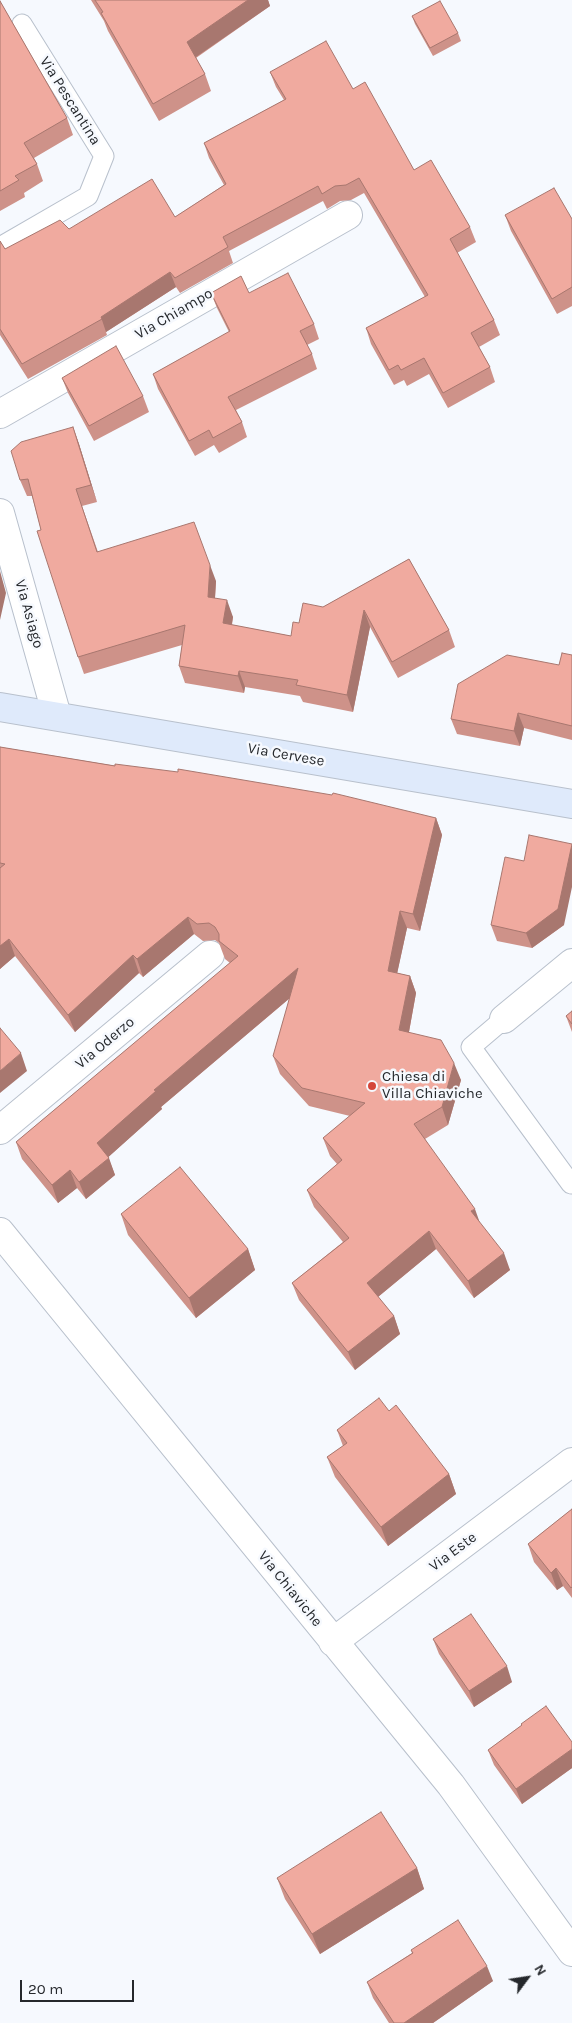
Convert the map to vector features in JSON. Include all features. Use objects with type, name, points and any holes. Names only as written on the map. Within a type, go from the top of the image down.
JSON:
[{"type":"main road","name":"Via Cervese","points":[[0,707],[572,804]]},
{"type":"street","name":"Via Chiampo","points":[[0,414],[348,215]]},
{"type":"street","name":"Via Asiago","points":[[0,513],[57,716]]},
{"type":"street","name":"Via Oderzo","points":[[0,1130],[210,956]]},
{"type":"street","points":[[504,1019],[572,964]]},
{"type":"street","name":"Via Chiaviche","points":[[0,1232],[451,1785],[572,1952]]},
{"type":"street","name":"Via Este","points":[[333,1642],[572,1462]]},
{"type":"lane","name":"Via Pescantina","points":[[0,247],[88,196],[104,156],[22,24]]},
{"type":"lane","points":[[504,1019],[471,1047],[571,1184]]},
{"type":"building","points":[[95,0],[248,0],[187,42],[205,74],[153,104]]},
{"type":"building","points":[[0,1],[67,118],[24,143],[37,164],[15,176],[19,180],[0,191]]},
{"type":"building","points":[[440,1],[458,33],[430,48],[412,16]]},
{"type":"building","points":[[326,41],[353,89],[365,82],[414,170],[431,160],[470,227],[450,239],[494,320],[471,333],[490,367],[443,393],[424,358],[401,370],[398,365],[389,370],[366,328],[428,295],[359,178],[346,185],[335,186],[322,194],[318,186],[223,237],[228,247],[175,278],[170,272],[101,317],[102,319],[22,364],[0,329],[0,241],[5,249],[60,220],[69,229],[152,179],[175,217],[226,184],[204,143],[286,99],[270,72]]},
{"type":"building","points":[[554,188],[572,219],[572,287],[552,299],[505,215]]},
{"type":"building","points":[[288,273],[314,324],[300,331],[312,354],[228,397],[242,422],[213,438],[209,430],[189,441],[153,374],[230,331],[211,293],[241,276],[249,293]]},
{"type":"building","points":[[116,346],[143,396],[89,426],[62,378]]},
{"type":"building","points":[[73,427],[91,485],[76,489],[97,552],[194,522],[210,565],[208,597],[227,600],[223,623],[291,636],[293,622],[299,623],[303,603],[323,607],[409,559],[449,630],[392,662],[364,610],[347,695],[296,685],[298,680],[239,671],[238,676],[179,666],[185,625],[78,657],[37,531],[41,530],[28,479],[20,480],[11,451],[21,442]]},
{"type":"building","points":[[562,653],[572,655],[572,726],[518,713],[514,731],[451,719],[458,684],[507,655],[559,665]]},
{"type":"building","points":[[0,747],[115,766],[115,764],[178,772],[178,769],[332,795],[333,793],[436,818],[413,914],[400,911],[388,971],[410,976],[399,1030],[441,1040],[454,1063],[442,1107],[414,1124],[475,1209],[471,1211],[504,1253],[468,1281],[429,1231],[367,1283],[394,1316],[348,1352],[292,1283],[349,1238],[307,1190],[342,1160],[323,1138],[365,1103],[302,1088],[273,1056],[298,968],[154,1090],[156,1091],[97,1143],[109,1158],[79,1182],[70,1170],[52,1185],[16,1142],[238,956],[219,941],[219,934],[215,927],[209,923],[197,924],[188,917],[137,959],[133,955],[68,1015],[9,939],[0,946],[0,868],[5,864],[0,863]]},
{"type":"building","points":[[529,835],[572,844],[558,909],[526,933],[491,925],[505,857],[524,861]]},
{"type":"building","points":[[572,1011],[572,1024],[566,1016]]},
{"type":"building","points":[[0,1028],[21,1053],[0,1071]]},
{"type":"building","points":[[180,1167],[248,1249],[189,1298],[121,1214]]},
{"type":"building","points":[[379,1398],[389,1411],[396,1405],[449,1474],[381,1527],[327,1457],[347,1443],[337,1430]]},
{"type":"building","points":[[572,1509],[571,1588],[556,1568],[551,1573],[528,1544]]},
{"type":"building","points":[[471,1614],[507,1666],[469,1691],[433,1639]]},
{"type":"building","points":[[546,1706],[572,1742],[572,1749],[516,1789],[488,1750]]},
{"type":"building","points":[[381,1812],[417,1868],[312,1934],[277,1878]]},
{"type":"building","points":[[458,1920],[487,1966],[404,2023],[394,2023],[367,1982],[413,1953],[411,1950]]},
{"type":"place","name":"Chiesa di Villa Chiaviche","points":[[372,1086]]}]
